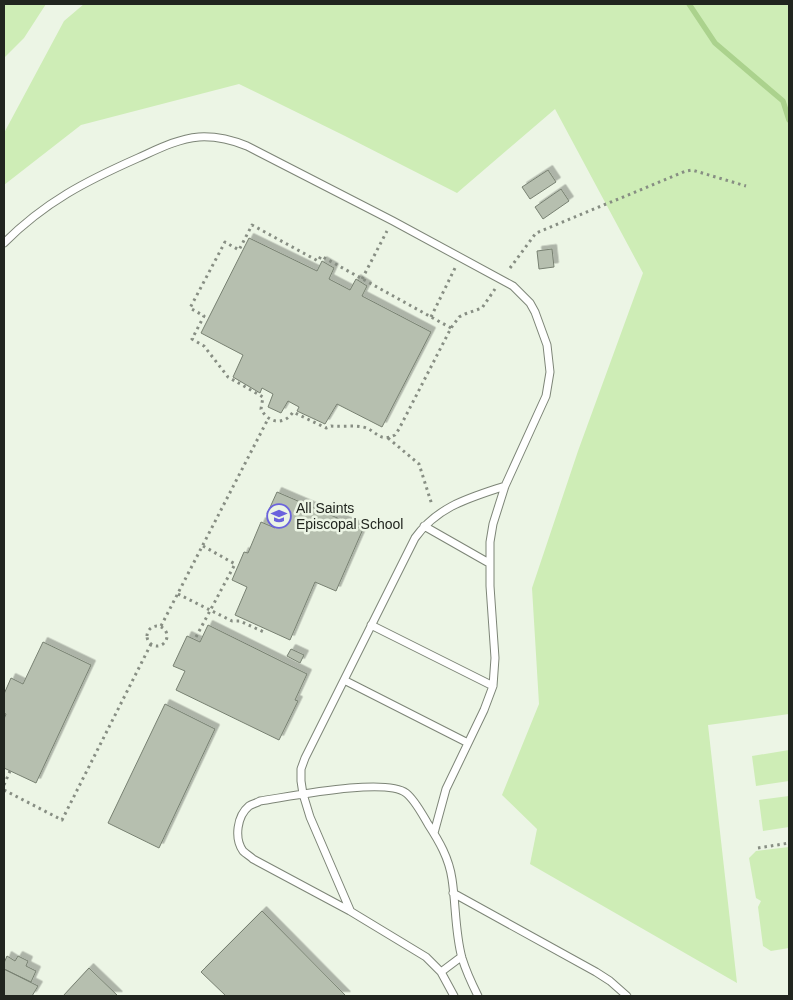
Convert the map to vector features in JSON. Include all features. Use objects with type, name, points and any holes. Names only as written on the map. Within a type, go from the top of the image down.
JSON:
[{"type":"lane","points":[[4,243],[54,200],[81,185],[167,145],[200,137],[220,138],[247,146],[393,220],[502,279],[530,303],[540,321],[547,344],[550,372],[546,396],[505,486],[493,524],[489,563],[495,658],[493,686],[484,710],[446,789],[434,833]]},
{"type":"lane","points":[[350,911],[310,817],[301,781],[301,769],[305,758],[415,538],[436,515],[473,497],[505,486]]},
{"type":"lane","points":[[424,526],[489,563]]},
{"type":"lane","points":[[371,625],[493,686]]},
{"type":"lane","points":[[344,680],[468,743]]},
{"type":"lane","points":[[454,996],[441,972],[426,957],[350,911],[253,858],[244,851],[240,844],[238,824],[242,814],[250,806],[260,801],[304,794],[359,788],[397,788],[406,792],[442,846],[450,867],[462,957],[478,996]]},
{"type":"lane","points":[[453,893],[596,972],[627,996]]},
{"type":"lane","points":[[441,972],[462,957]]},
{"type":"path","points":[[510,268],[536,233],[686,171],[692,170],[746,186]]},
{"type":"path","points":[[362,279],[393,220]]},
{"type":"path","points":[[451,328],[320,256],[318,261],[252,225],[239,250],[225,242],[190,308],[204,316],[192,339],[204,346],[228,377],[264,397],[261,409],[268,419],[274,421],[287,419],[293,412],[326,428],[331,426],[365,427],[381,438],[395,435],[451,328],[459,317],[482,308],[495,289]]},
{"type":"path","points":[[431,317],[461,257]]},
{"type":"path","points":[[161,626],[268,419]]},
{"type":"path","points":[[387,437],[419,464],[436,515]]},
{"type":"path","points":[[196,637],[235,564],[203,546]]},
{"type":"path","points":[[178,594],[232,621],[240,620],[266,633]]},
{"type":"path","points":[[155,626],[161,626],[167,634],[166,641],[158,646],[151,644],[147,638],[147,632],[155,626]]},
{"type":"path","points":[[4,790],[62,820],[151,644]]},
{"type":"path","points":[[4,785],[10,771]]},
{"type":"path","points":[[758,848],[789,843]]},
{"type":"green space","points":[[4,4],[46,4],[24,38],[4,58]]},
{"type":"green space","points":[[84,4],[789,4],[789,714],[708,725],[737,983],[530,864],[537,829],[502,795],[539,704],[532,588],[578,451],[643,273],[555,109],[457,193],[239,84],[81,125],[4,185],[4,133],[64,21]]},
{"type":"green space","points":[[789,750],[789,781],[756,786],[752,756]]},
{"type":"green space","points":[[789,796],[789,827],[763,831],[759,800]]},
{"type":"green space","points":[[789,847],[789,948],[771,951],[763,946],[758,907],[761,901],[756,898],[749,858],[756,851]]},
{"type":"building","points":[[548,170],[556,182],[530,199],[522,187]]},
{"type":"building","points":[[561,189],[569,201],[543,219],[535,207]]},
{"type":"building","points":[[249,238],[317,271],[322,261],[334,268],[329,279],[350,290],[356,279],[367,286],[362,296],[431,332],[382,427],[337,404],[325,424],[297,411],[299,407],[288,401],[281,413],[268,407],[273,394],[262,388],[260,393],[233,377],[243,355],[201,333]]},
{"type":"building","points":[[552,249],[554,267],[539,269],[537,251]]},
{"type":"building","points":[[277,492],[363,529],[336,591],[315,582],[290,640],[235,615],[247,587],[232,580],[244,552],[248,553],[261,522],[275,528],[278,519],[267,514]]},
{"type":"building","points":[[208,625],[307,674],[295,700],[298,701],[279,740],[176,690],[185,671],[173,666],[187,636],[200,642]]},
{"type":"building","points":[[43,642],[91,665],[36,783],[4,768],[4,719],[6,714],[4,713],[4,694],[11,678],[23,684]]},
{"type":"building","points":[[291,649],[304,655],[300,663],[287,656]]},
{"type":"building","points":[[165,704],[215,729],[159,848],[108,823]]},
{"type":"building","points":[[262,911],[346,996],[226,996],[201,972]]},
{"type":"building","points":[[7,956],[15,961],[18,956],[28,961],[26,966],[36,971],[31,982],[4,969]]},
{"type":"building","points":[[89,968],[118,996],[63,996]]},
{"type":"building","points":[[4,969],[38,986],[32,996],[4,996]]},
{"type":"waterway","points":[[689,4],[715,43],[783,101],[789,120]]},
{"type":"place","name":"All Saints Episcopal School","points":[[279,516]]}]
